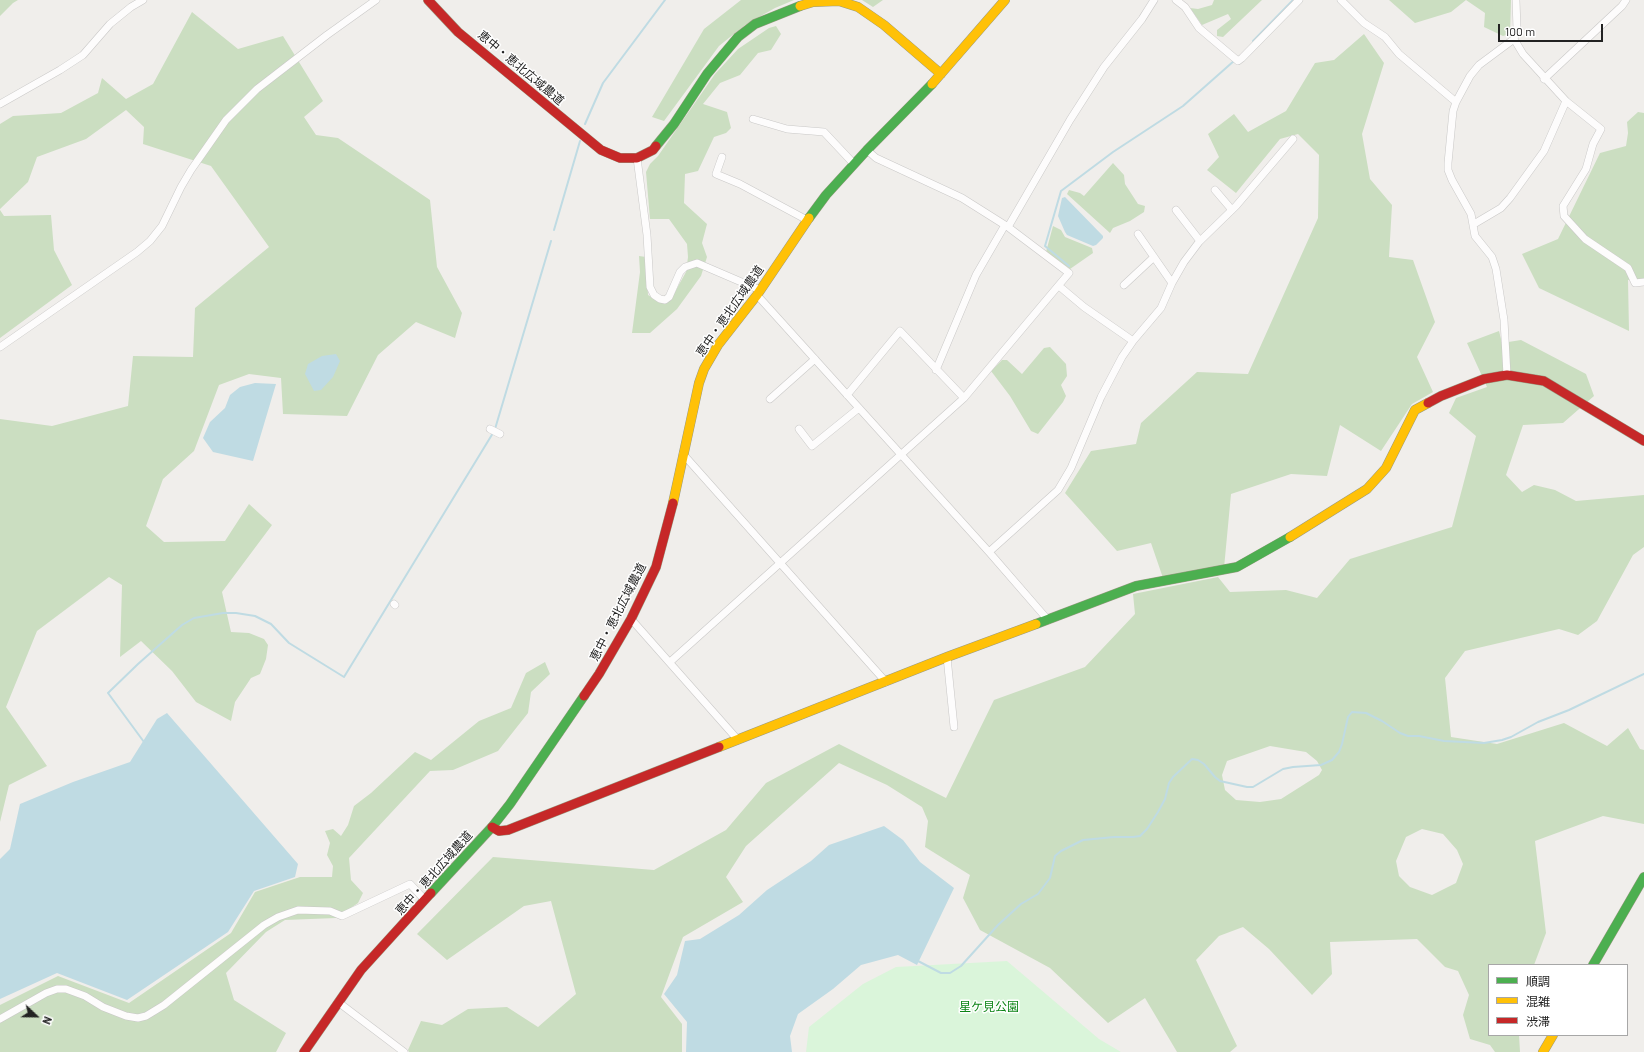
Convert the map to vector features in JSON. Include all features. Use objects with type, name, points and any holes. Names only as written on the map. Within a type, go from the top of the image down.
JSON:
[{"type":"street","points":[[0,104],[60,70],[83,55],[110,24],[131,7],[143,0]]},
{"type":"street","points":[[0,347],[137,252],[150,241],[162,226],[191,170],[226,120],[257,89],[338,26],[376,0]]},
{"type":"street","name":"恵中・恵北広域農道","points":[[428,0],[458,32],[601,150],[620,158],[637,158]]},
{"type":"street","name":"恵中・恵北広域農道","points":[[304,1052],[361,970],[492,827],[526,782],[599,674],[631,619],[656,567],[667,528],[697,391],[704,369],[718,345],[759,293],[826,195],[867,150],[941,74],[1005,0]]},
{"type":"street","points":[[936,370],[976,274],[1104,67],[1142,19],[1154,0]]},
{"type":"street","points":[[1176,0],[1185,6],[1199,28],[1238,61],[1299,0]]},
{"type":"street","points":[[1341,0],[1364,23],[1385,37],[1399,54],[1456,102]]},
{"type":"street","points":[[1507,375],[1504,320],[1496,269],[1492,257],[1475,236],[1472,214],[1448,170],[1453,111],[1456,102],[1470,76],[1479,65],[1514,39],[1517,30],[1516,0]]},
{"type":"street","points":[[1544,79],[1622,6],[1626,0]]},
{"type":"street","points":[[941,74],[884,25],[858,7],[839,1],[813,2],[785,10],[756,24],[738,37],[707,74],[661,141],[653,150],[637,158],[647,235],[650,287],[654,295],[665,300],[669,297],[680,272],[685,267],[697,263],[759,293],[815,359],[989,552],[1048,620]]},
{"type":"street","points":[[1514,39],[1523,54],[1544,79],[1566,101],[1601,129],[1593,144],[1586,169],[1563,206],[1564,216],[1585,238],[1628,268],[1635,283],[1644,282]]},
{"type":"street","points":[[1474,224],[1501,208],[1510,198],[1544,152],[1566,101]]},
{"type":"street","points":[[753,119],[787,129],[824,132],[854,164]]},
{"type":"street","points":[[989,552],[1058,490],[1070,468],[1101,397],[1122,358],[1133,341],[1161,308],[1172,282],[1184,262],[1200,241],[1232,210],[1293,139]]},
{"type":"street","points":[[670,662],[964,398],[1069,273],[1007,226],[962,198],[876,158],[867,150]]},
{"type":"street","points":[[722,157],[716,174],[740,184],[808,220]]},
{"type":"street","points":[[1215,190],[1232,210]]},
{"type":"street","points":[[1176,210],[1200,241]]},
{"type":"street","points":[[1138,234],[1172,282]]},
{"type":"street","points":[[1124,285],[1154,257]]},
{"type":"street","points":[[1059,286],[1084,307],[1133,341]]},
{"type":"street","points":[[848,395],[900,331],[964,398]]},
{"type":"street","points":[[770,399],[815,359]]},
{"type":"street","points":[[492,827],[499,831],[508,830],[743,739],[947,657],[1136,586],[1230,569],[1248,561],[1367,488],[1386,468],[1415,410],[1442,396],[1484,379],[1507,375],[1544,381],[1644,441]]},
{"type":"street","points":[[798,429],[812,446],[859,408]]},
{"type":"street","points":[[490,429],[500,433]]},
{"type":"street","points":[[683,454],[886,682]]},
{"type":"street","points":[[631,619],[738,740]]},
{"type":"street","points":[[947,657],[954,727]]},
{"type":"street","points":[[1594,964],[1644,877]]},
{"type":"street","points":[[0,1019],[46,993],[57,989],[66,989],[85,996],[103,1007],[126,1016],[138,1018],[146,1016],[164,1005],[264,925],[278,917],[298,910],[330,911],[342,916],[410,884],[425,900]]},
{"type":"street","points":[[338,1002],[404,1052]]},
{"type":"street","points":[[1543,1052],[1552,1036]]},
{"type":"green space","points":[[0,0],[18,0],[0,16]]},
{"type":"green space","points":[[741,0],[794,0],[775,8],[745,25],[719,46],[664,121],[652,117],[704,29]]},
{"type":"green space","points":[[862,0],[883,0],[873,7]]},
{"type":"green space","points":[[1214,0],[1262,0],[1223,37],[1217,36],[1217,30],[1231,19],[1228,14],[1202,25],[1190,8],[1198,9],[1212,5]]},
{"type":"green space","points":[[1389,0],[1466,0],[1451,12],[1415,23]]},
{"type":"green space","points":[[1466,0],[1511,0],[1510,34],[1503,36],[1484,27],[1485,13]]},
{"type":"green space","points":[[192,12],[238,49],[283,36],[323,101],[304,117],[316,135],[338,138],[430,200],[437,267],[462,313],[455,338],[416,322],[378,355],[347,416],[283,414],[281,378],[249,374],[219,385],[194,451],[163,479],[146,526],[164,542],[225,541],[249,504],[272,525],[222,592],[231,632],[249,633],[264,639],[268,645],[266,659],[260,674],[251,678],[235,702],[231,721],[196,702],[172,671],[141,641],[120,657],[122,585],[109,577],[37,631],[6,707],[47,766],[9,785],[0,822],[0,419],[52,426],[128,406],[133,356],[193,357],[195,308],[269,247],[211,166],[143,144],[144,127],[126,110],[86,139],[37,157],[28,182],[0,209],[0,124],[13,116],[61,113],[98,93],[102,78],[126,99],[153,84]]},
{"type":"green space","points":[[776,26],[781,34],[771,50],[758,53],[740,75],[720,83],[703,104],[727,112],[731,128],[726,133],[714,137],[698,171],[685,174],[684,203],[707,224],[702,243],[707,257],[701,276],[677,309],[650,333],[632,333],[640,272],[639,256],[646,257],[648,295],[661,303],[671,299],[686,272],[688,257],[687,244],[669,219],[650,219],[646,172],[650,164],[658,156],[715,74],[738,49],[769,28]]},
{"type":"green space","points":[[1364,34],[1384,63],[1362,134],[1370,179],[1392,205],[1389,257],[1413,260],[1435,322],[1417,357],[1433,392],[1412,404],[1381,451],[1340,425],[1327,476],[1291,474],[1231,494],[1224,568],[1163,578],[1151,543],[1117,551],[1065,493],[1091,451],[1136,444],[1141,423],[1197,372],[1248,374],[1318,218],[1319,155],[1298,134],[1280,139],[1236,193],[1207,170],[1219,157],[1208,134],[1234,114],[1248,132],[1286,111],[1315,63],[1334,60]]},
{"type":"green space","points":[[1638,112],[1644,113],[1644,279],[1628,280],[1629,331],[1539,288],[1522,254],[1558,239],[1600,153],[1626,146],[1628,133],[1627,122]]},
{"type":"green space","points":[[1113,163],[1124,175],[1125,184],[1138,204],[1145,206],[1144,212],[1130,221],[1113,228],[1110,233],[1067,194],[1069,190],[1080,193],[1084,196]]},
{"type":"green space","points":[[0,210],[4,216],[51,215],[54,250],[72,285],[0,338]]},
{"type":"green space","points":[[1053,226],[1061,230],[1065,237],[1092,248],[1093,253],[1070,269],[1046,252]]},
{"type":"green space","points":[[1499,331],[1502,343],[1521,340],[1586,374],[1594,396],[1563,423],[1523,425],[1506,475],[1522,492],[1534,485],[1555,490],[1576,501],[1644,495],[1644,547],[1633,555],[1597,621],[1578,635],[1559,629],[1465,651],[1445,678],[1451,737],[1497,744],[1564,723],[1607,746],[1628,728],[1640,749],[1644,750],[1644,824],[1603,816],[1535,841],[1546,933],[1534,964],[1488,964],[1488,1036],[1519,1036],[1520,1052],[1495,1052],[1490,1045],[1470,1039],[1463,1015],[1469,995],[1458,971],[1445,967],[1417,939],[1330,942],[1332,974],[1312,995],[1269,949],[1243,927],[1219,936],[1196,960],[1237,1046],[1230,1052],[1177,1052],[1145,998],[1108,1023],[1050,968],[980,930],[963,898],[970,875],[925,847],[928,821],[922,807],[887,785],[839,763],[746,846],[726,877],[743,902],[683,937],[661,997],[682,1024],[682,1052],[409,1052],[408,1050],[421,1021],[442,1025],[468,1009],[507,1007],[538,1027],[576,994],[551,901],[524,906],[447,960],[417,934],[493,857],[654,870],[726,830],[766,783],[839,744],[946,798],[994,700],[1085,667],[1135,614],[1133,594],[1218,577],[1230,592],[1286,590],[1317,598],[1350,559],[1452,527],[1476,436],[1449,413],[1456,398],[1487,387],[1467,343]],"holes":[[[1270,746],[1306,752],[1317,761],[1322,770],[1319,775],[1281,799],[1260,802],[1236,800],[1225,790],[1222,775],[1227,761]],[[1422,829],[1443,834],[1457,850],[1463,864],[1456,883],[1432,895],[1410,887],[1399,876],[1396,861],[1406,837]]]},
{"type":"green space","points":[[1050,347],[1066,364],[1067,376],[1061,385],[1066,396],[1038,434],[1031,431],[1010,396],[991,371],[1002,360],[1007,360],[1022,374],[1044,348]]},
{"type":"green space","points":[[545,662],[550,674],[531,692],[528,713],[498,751],[453,770],[430,771],[349,858],[351,880],[363,893],[358,903],[336,918],[285,920],[266,932],[226,973],[234,1000],[286,1033],[276,1052],[0,1052],[0,1005],[58,976],[129,1003],[231,933],[255,892],[300,877],[332,877],[333,866],[327,855],[330,843],[325,831],[333,829],[341,836],[348,825],[354,806],[371,793],[415,752],[431,760],[479,721],[511,708],[526,673]]},
{"type":"green space","name":"星ケ見公園","points":[[1007,961],[1099,1039],[1121,1052],[806,1052],[809,1027],[863,984],[896,967]]},
{"type":"water","points":[[1065,197],[1103,236],[1103,238],[1096,245],[1093,246],[1067,235],[1065,232],[1058,216],[1062,198]]},
{"type":"water","points":[[336,354],[340,361],[333,377],[321,390],[314,391],[305,374],[308,364],[322,356]]},
{"type":"water","points":[[255,383],[276,384],[253,461],[213,452],[203,438],[210,422],[225,408],[230,395],[240,387]]},
{"type":"water","points":[[167,713],[298,864],[295,877],[254,891],[228,932],[127,1000],[57,973],[0,999],[0,859],[10,849],[20,804],[73,782],[130,762],[157,719]]},
{"type":"water","points":[[884,826],[903,840],[920,862],[954,888],[917,965],[898,955],[861,965],[833,989],[798,1014],[790,1036],[792,1052],[686,1052],[687,1022],[664,994],[677,975],[685,941],[700,939],[739,915],[767,890],[811,861],[829,845]]},
{"type":"waterway","points":[[585,124],[603,83],[665,0]]},
{"type":"waterway","points":[[1253,41],[1293,0]]},
{"type":"waterway","points":[[1069,266],[1045,246],[1061,191],[1113,152],[1183,106],[1235,60]]},
{"type":"waterway","points":[[554,230],[580,141]]},
{"type":"waterway","points":[[495,429],[551,241]]},
{"type":"waterway","points":[[144,742],[108,693],[182,625],[194,618],[223,613],[236,613],[255,616],[271,624],[289,643],[344,677],[493,433]]},
{"type":"waterway","points":[[918,961],[941,973],[950,973],[961,966],[998,925],[1021,904],[1038,894],[1050,878],[1055,856],[1061,851],[1083,840],[1140,836],[1147,829],[1158,812],[1165,799],[1169,783],[1173,777],[1192,759],[1198,760],[1204,764],[1220,781],[1253,787],[1283,769],[1321,765],[1332,760],[1339,752],[1348,717],[1352,712],[1366,713],[1382,721],[1400,733],[1408,736],[1419,736],[1444,741],[1484,743],[1511,737],[1538,722],[1569,710],[1644,674]]},
{"type":"traffic: fast","points":[[656,146],[674,124],[707,74],[738,37],[755,24],[800,6]]},
{"type":"traffic: fast","points":[[809,218],[826,195],[867,150],[932,84]]},
{"type":"traffic: fast","points":[[1036,624],[1136,586],[1237,567],[1290,537]]},
{"type":"traffic: fast","points":[[431,893],[492,827],[510,804],[584,696]]},
{"type":"traffic: fast","points":[[1594,964],[1644,877]]},
{"type":"traffic: slow","points":[[932,84],[1005,0]]},
{"type":"traffic: slow","points":[[800,6],[813,2],[839,1],[858,7],[884,25],[941,74]]},
{"type":"traffic: slow","points":[[673,503],[699,383],[704,369],[718,345],[757,295],[809,218]]},
{"type":"traffic: slow","points":[[1290,537],[1367,489],[1386,468],[1415,410],[1428,403]]},
{"type":"traffic: slow","points":[[719,747],[947,657],[1036,624]]},
{"type":"traffic: slow","points":[[1543,1052],[1552,1036]]},
{"type":"traffic: jam","points":[[428,0],[458,32],[601,150],[620,158],[637,158],[653,150],[656,146]]},
{"type":"traffic: jam","points":[[1428,403],[1441,396],[1484,379],[1507,375],[1544,381],[1644,441]]},
{"type":"traffic: jam","points":[[584,696],[599,674],[631,619],[656,567],[673,503]]},
{"type":"traffic: jam","points":[[492,827],[499,831],[508,830],[719,747]]},
{"type":"traffic: jam","points":[[304,1052],[361,970],[431,893]]}]
